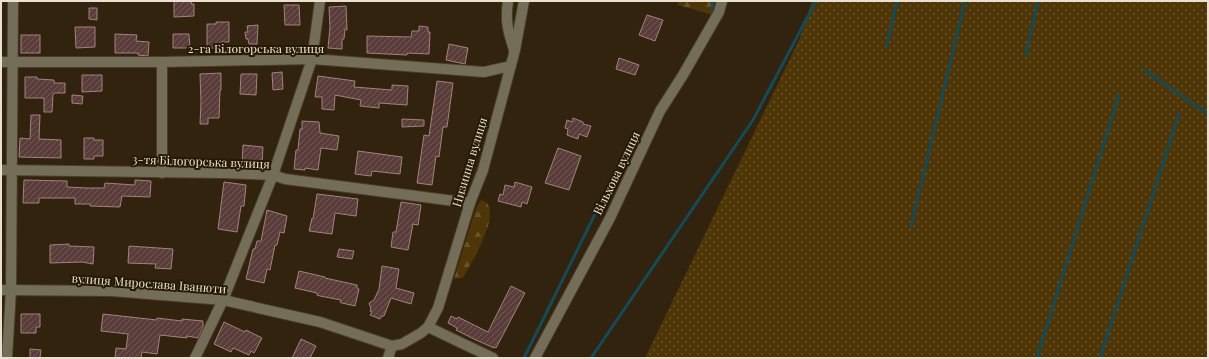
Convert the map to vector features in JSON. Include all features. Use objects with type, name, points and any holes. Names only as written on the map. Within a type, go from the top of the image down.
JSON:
[{"type":"street","points":[[7,358],[6,170],[12,62],[13,1]]},
{"type":"street","points":[[195,358],[223,300],[273,175],[312,59],[320,1]]},
{"type":"street","points":[[508,1],[508,31],[514,50]]},
{"type":"street","name":"Низинна вулиця","points":[[428,327],[438,308],[470,203],[483,170],[514,50],[524,1]]},
{"type":"street","name":"Вільхова вулиця","points":[[535,358],[610,218],[660,111],[683,75],[719,12],[722,1]]},
{"type":"street","name":"2-га Білогорська вулиця","points":[[1,62],[162,62],[312,59],[484,72],[510,66]]},
{"type":"street","points":[[162,62],[162,173]]},
{"type":"street","name":"3-тя Білогорська вулиця","points":[[6,170],[273,175],[285,179],[470,203]]},
{"type":"street","name":"вулиця Мирослава Іванюти","points":[[6,290],[112,291],[223,300],[320,322],[392,346]]},
{"type":"street","points":[[388,358],[392,346],[402,344],[421,334],[428,327],[493,358]]},
{"type":"green space","points":[[678,1],[715,1],[713,15],[678,5]]},
{"type":"green space","points":[[812,1],[1208,1],[1208,358],[645,358],[800,38]]},
{"type":"green space","points":[[481,200],[487,203],[490,210],[487,230],[463,278],[454,279],[476,208]]},
{"type":"building","points":[[174,1],[192,1],[191,4],[194,4],[194,16],[174,17]]},
{"type":"building","points":[[284,5],[299,5],[300,25],[285,25]]},
{"type":"building","points":[[346,6],[347,30],[345,29],[344,39],[342,39],[342,49],[328,48],[330,27],[329,7]]},
{"type":"building","points":[[89,8],[97,8],[97,20],[89,19]]},
{"type":"building","points":[[647,15],[663,20],[655,41],[639,35]]},
{"type":"building","points":[[216,22],[229,22],[229,42],[221,42],[221,48],[207,48],[207,24],[216,24]]},
{"type":"building","points":[[258,25],[257,44],[249,44],[248,39],[246,39],[245,32],[248,32],[247,26]]},
{"type":"building","points":[[419,26],[428,27],[428,32],[430,32],[429,54],[407,53],[407,55],[367,53],[367,36],[411,37],[412,31],[419,31]]},
{"type":"building","points":[[75,27],[95,27],[95,47],[76,48]]},
{"type":"building","points":[[115,34],[137,35],[136,41],[149,42],[148,56],[138,55],[138,53],[115,53]]},
{"type":"building","points":[[173,34],[189,34],[190,48],[173,48]]},
{"type":"building","points":[[21,35],[40,35],[40,53],[21,53]]},
{"type":"building","points":[[449,44],[468,48],[465,64],[446,60]]},
{"type":"building","points":[[619,58],[639,65],[635,75],[616,69]]},
{"type":"building","points":[[282,72],[283,89],[273,90],[272,73]]},
{"type":"building","points":[[221,73],[219,118],[208,118],[208,124],[200,124],[200,74]]},
{"type":"building","points":[[241,74],[257,74],[256,95],[240,94]]},
{"type":"building","points":[[82,75],[102,75],[102,91],[82,92]]},
{"type":"building","points":[[318,76],[355,81],[354,87],[392,90],[392,85],[408,86],[407,105],[379,103],[379,108],[360,106],[361,100],[335,95],[334,110],[322,109],[322,97],[315,97]]},
{"type":"building","points":[[25,77],[37,77],[37,79],[54,80],[54,83],[65,83],[65,93],[54,93],[53,95],[52,112],[44,112],[44,98],[25,98]]},
{"type":"building","points":[[437,81],[453,83],[447,127],[443,127],[439,157],[436,156],[432,185],[417,183],[424,135],[429,136]]},
{"type":"building","points":[[72,95],[83,96],[82,104],[72,103]]},
{"type":"building","points":[[31,115],[40,115],[39,139],[61,140],[61,158],[19,157],[20,138],[30,139]]},
{"type":"building","points":[[573,118],[583,122],[583,124],[591,126],[587,137],[579,134],[578,139],[567,135],[568,129],[565,128],[567,120],[572,122]]},
{"type":"building","points":[[402,119],[424,120],[424,126],[402,127]]},
{"type":"building","points":[[302,121],[319,122],[320,133],[339,136],[337,150],[321,148],[318,170],[305,168],[305,170],[294,169],[300,129],[302,129]]},
{"type":"building","points":[[84,138],[103,140],[103,156],[94,156],[94,159],[84,159]]},
{"type":"building","points":[[243,145],[263,147],[262,163],[257,162],[257,165],[242,164]]},
{"type":"building","points":[[558,148],[581,156],[569,190],[545,183]]},
{"type":"building","points":[[358,151],[402,157],[400,174],[372,171],[371,176],[355,174]]},
{"type":"building","points":[[24,180],[67,181],[67,187],[87,188],[104,188],[105,183],[135,185],[135,180],[151,181],[150,197],[122,196],[120,207],[75,204],[75,198],[39,198],[39,203],[23,203]]},
{"type":"building","points":[[224,182],[246,185],[244,206],[241,206],[237,232],[218,229]]},
{"type":"building","points":[[515,182],[532,187],[527,204],[522,202],[521,207],[498,201],[500,194],[503,195],[505,185],[514,187]]},
{"type":"building","points":[[317,194],[358,199],[356,216],[335,213],[332,234],[309,231],[312,218],[313,219]]},
{"type":"building","points":[[401,202],[421,205],[418,225],[413,224],[408,250],[391,247],[393,232],[396,232]]},
{"type":"building","points":[[267,210],[287,216],[284,233],[280,232],[277,245],[275,245],[270,270],[267,269],[264,283],[246,279],[253,249],[255,249],[257,241],[261,241]]},
{"type":"building","points":[[69,244],[69,246],[94,247],[93,264],[82,262],[50,263],[50,245]]},
{"type":"building","points":[[129,246],[173,249],[171,269],[155,268],[156,264],[128,263]]},
{"type":"building","points":[[339,249],[354,251],[352,259],[337,257]]},
{"type":"building","points":[[382,266],[399,269],[396,288],[414,293],[411,304],[391,298],[384,316],[380,319],[370,315],[372,312],[370,311],[371,309],[369,303],[374,300],[379,289]]},
{"type":"building","points":[[299,271],[357,285],[357,288],[359,289],[355,306],[342,303],[340,302],[341,300],[320,296],[317,295],[317,293],[295,288]]},
{"type":"building","points":[[511,286],[525,293],[496,348],[456,330],[457,328],[448,323],[451,316],[457,319],[458,317],[488,332]]},
{"type":"building","points":[[21,314],[40,314],[40,327],[36,327],[36,333],[21,333]]},
{"type":"building","points":[[103,314],[157,320],[157,318],[182,321],[182,319],[203,321],[203,327],[198,338],[160,335],[157,354],[142,352],[141,358],[115,358],[116,348],[126,349],[128,334],[101,331]]},
{"type":"building","points":[[224,322],[262,338],[254,353],[251,351],[249,355],[233,348],[231,352],[214,344]]},
{"type":"building","points":[[301,339],[316,346],[310,358],[292,358]]},
{"type":"building","points":[[30,349],[41,350],[40,358],[30,358]]},
{"type":"waterway","points":[[712,9],[714,1]]},
{"type":"waterway","points":[[591,358],[753,120],[816,1]]},
{"type":"waterway","points":[[887,45],[897,1]]},
{"type":"waterway","points":[[911,227],[965,1]]},
{"type":"waterway","points":[[1026,55],[1038,1]]},
{"type":"waterway","points":[[1144,70],[1208,114]]},
{"type":"waterway","points":[[1037,358],[1119,95]]},
{"type":"waterway","points":[[1100,358],[1179,114]]},
{"type":"waterway","points":[[524,358],[599,206]]}]
